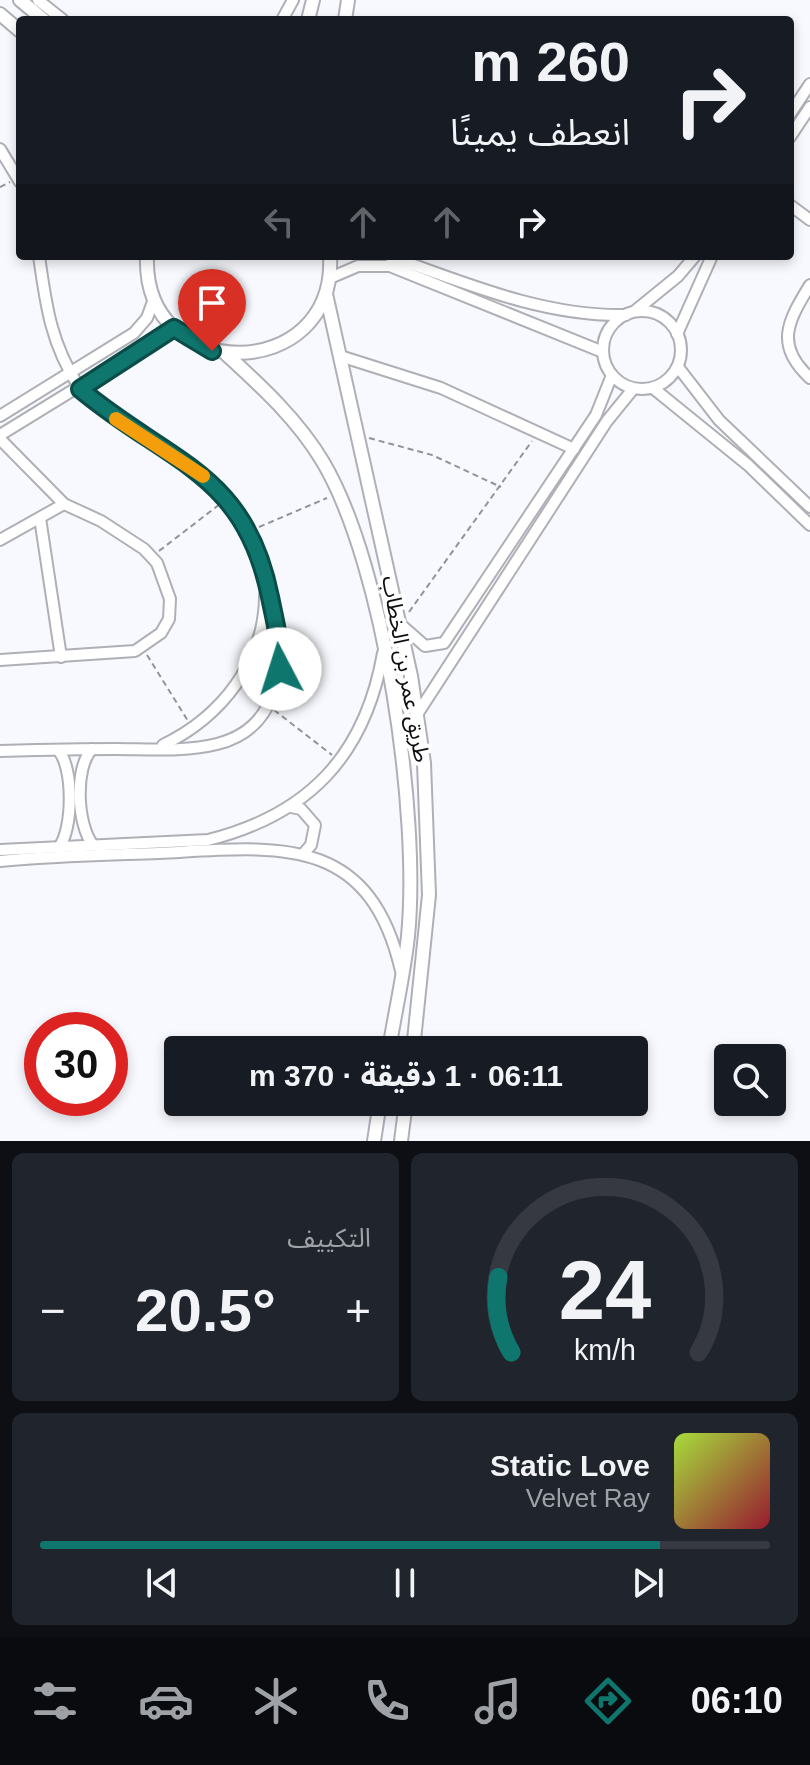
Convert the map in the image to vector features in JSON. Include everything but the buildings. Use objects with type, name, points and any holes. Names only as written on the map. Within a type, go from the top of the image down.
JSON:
[{"type":"street","points":[[20,0],[39,16]]},
{"type":"street","points":[[38,0],[58,16]]},
{"type":"street","points":[[0,14],[16,28]]},
{"type":"street","points":[[794,108],[810,84]]},
{"type":"street","points":[[794,131],[810,107]]},
{"type":"street","points":[[0,149],[16,175]]},
{"type":"street","points":[[0,751],[155,749],[217,744],[254,722],[268,705],[276,688],[281,650],[265,573],[250,531],[228,498],[208,480],[122,423],[80,389],[56,345],[46,317],[39,260]]},
{"type":"street","points":[[148,260],[154,299],[174,328],[198,345],[226,354],[247,354],[287,341],[303,329],[326,294],[330,260]]},
{"type":"street","points":[[402,260],[547,309],[586,315],[630,313],[660,315],[677,334],[681,350],[678,367],[668,380],[653,388],[633,389],[612,375],[603,352],[609,330],[630,313],[678,276],[692,260]]},
{"type":"street","points":[[414,260],[421,266]]},
{"type":"street","points":[[677,334],[710,260]]},
{"type":"street","points":[[330,278],[358,266],[390,266],[603,352]]},
{"type":"street","points":[[810,285],[787,331],[791,356],[810,378]]},
{"type":"street","name":"طريق عمر بن الخطاب","points":[[326,294],[418,713],[428,807],[429,895],[414,1036]]},
{"type":"street","points":[[0,416],[73,374],[134,333],[147,318],[154,299]]},
{"type":"street","points":[[0,660],[61,657],[143,647],[161,633],[169,619],[166,580],[152,557],[124,534],[64,504],[0,437],[174,328]]},
{"type":"street","name":"طريق عمر بن الخطاب","points":[[226,354],[295,422],[321,459],[339,493],[364,566],[384,652],[402,766],[408,847],[408,936],[391,1036]]},
{"type":"street","points":[[340,356],[441,388],[539,430],[574,449]]},
{"type":"street","points":[[678,367],[719,420],[810,507]]},
{"type":"street","points":[[400,624],[425,646],[444,643],[601,406],[612,375]]},
{"type":"street","points":[[653,388],[748,465],[810,525]]},
{"type":"street","points":[[418,713],[607,421],[633,389]]},
{"type":"street","points":[[0,540],[64,504]]},
{"type":"street","points":[[40,518],[61,657]]},
{"type":"street","points":[[155,749],[192,729],[231,693],[248,666],[259,636],[265,605],[265,573]]},
{"type":"street","points":[[0,850],[208,840],[242,832],[291,807],[328,776],[366,718],[384,652]]},
{"type":"street","points":[[92,749],[81,768],[84,830],[93,845]]},
{"type":"street","points":[[58,750],[68,769],[69,821],[65,840],[59,847]]},
{"type":"street","points":[[291,807],[301,809],[315,825],[311,845],[304,853]]},
{"type":"street","points":[[0,861],[240,848],[304,853],[340,870],[369,897],[390,931],[402,972]]},
{"type":"street","points":[[374,1141],[378,1116]]},
{"type":"street","points":[[401,1141],[404,1116]]},
{"type":"path","points":[[400,624],[502,487],[539,430]]},
{"type":"path","points":[[358,436],[432,455],[502,487]]},
{"type":"path","points":[[250,531],[339,493]]},
{"type":"path","points":[[152,557],[228,498]]},
{"type":"path","points":[[143,647],[192,729]]},
{"type":"path","points":[[268,705],[339,761]]},
{"type":"slow traffic","points":[[116,419],[203,476]]},
{"type":"route","points":[[212,351],[185,338],[174,328],[143,345],[80,389],[144,439],[208,480],[240,514],[250,531],[265,573],[281,650],[280,669]]}]
